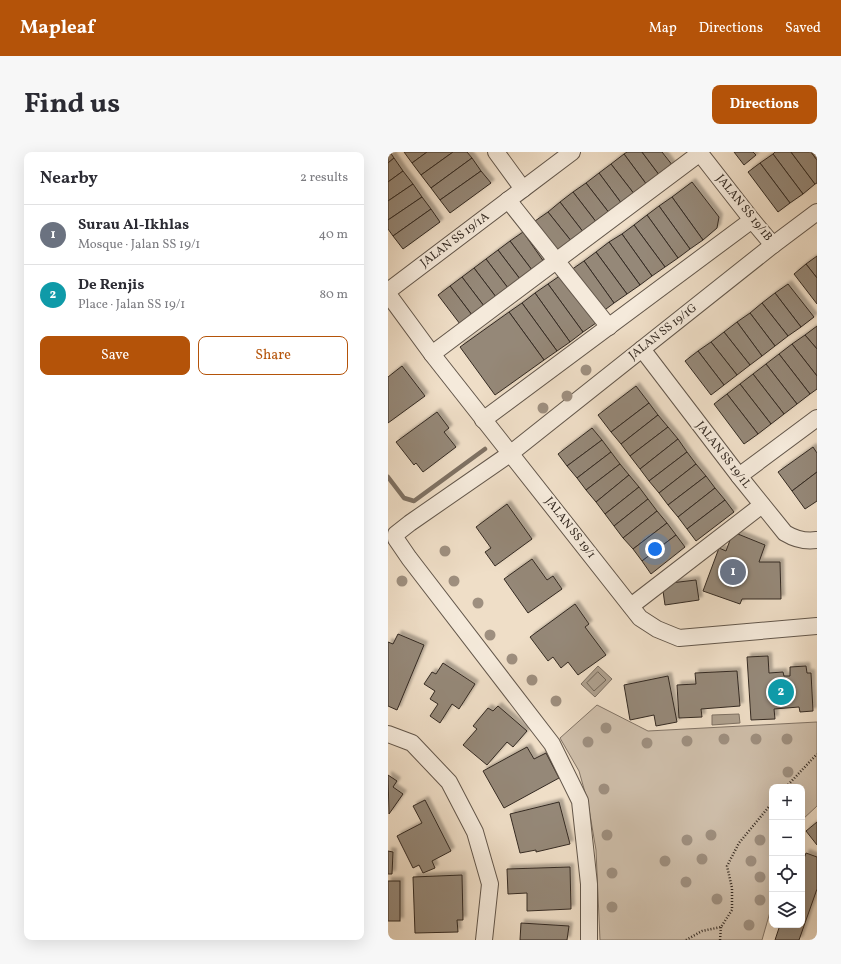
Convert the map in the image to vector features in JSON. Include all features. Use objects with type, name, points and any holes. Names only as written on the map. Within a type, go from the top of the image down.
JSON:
[{"type":"street","points":[[496,152],[523,189]]},
{"type":"street","name":"JALAN SS 19/1A","points":[[388,292],[572,152]]},
{"type":"street","points":[[432,354],[700,152]]},
{"type":"street","name":"JALAN SS 19/1B","points":[[700,152],[773,245]]},
{"type":"street","points":[[508,200],[609,327]]},
{"type":"street","name":"JALAN SS 19/1G","points":[[589,940],[589,884],[580,801],[552,744],[414,564],[396,539],[396,534],[511,453],[773,245],[817,212]]},
{"type":"street","points":[[483,420],[752,220]]},
{"type":"street","name":"JALAN SS 19/1","points":[[388,292],[432,354],[483,420],[511,453],[640,618],[657,629],[679,638],[817,626]]},
{"type":"street","name":"JALAN SS 19/1L","points":[[642,349],[739,476],[785,533],[795,539],[809,541],[817,540]]},
{"type":"street","points":[[739,476],[817,418]]},
{"type":"street","points":[[631,606],[762,505]]},
{"type":"street","points":[[388,734],[412,743],[449,782],[475,832],[490,884],[484,940]]},
{"type":"path","points":[[789,784],[817,754]]},
{"type":"path","points":[[720,940],[721,927],[732,910],[732,888],[727,866],[739,843],[769,807]]},
{"type":"path","points":[[686,940],[702,931],[721,927]]},
{"type":"shaded area","points":[[597,705],[648,731],[817,722],[817,806],[805,817],[805,784],[769,784],[769,916],[762,940],[600,940],[596,850],[588,803],[579,771],[560,738]]},
{"type":"water","points":[[598,666],[612,679],[595,697],[581,684]]},
{"type":"water","points":[[739,714],[740,723],[712,725],[712,715]]},
{"type":"building","points":[[388,152],[390,152],[394,158],[388,163]]},
{"type":"building","points":[[404,152],[427,152],[412,163]]},
{"type":"building","points":[[427,152],[453,152],[421,175],[412,163]]},
{"type":"building","points":[[453,152],[467,152],[472,158],[431,188],[421,175]]},
{"type":"building","points":[[627,152],[642,152],[660,176],[647,185],[624,154]]},
{"type":"building","points":[[642,152],[662,152],[673,166],[660,176]]},
{"type":"building","points":[[734,152],[753,152],[756,155],[744,165]]},
{"type":"building","points":[[775,152],[791,152],[815,184],[803,194],[773,154]]},
{"type":"building","points":[[791,152],[811,152],[817,160],[817,183],[815,184]]},
{"type":"building","points":[[811,152],[817,152],[817,160]]},
{"type":"building","points":[[624,154],[647,185],[635,195],[611,164]]},
{"type":"building","points":[[773,154],[803,194],[790,203],[760,163]]},
{"type":"building","points":[[394,158],[403,171],[388,182],[388,163]]},
{"type":"building","points":[[472,158],[481,171],[440,200],[431,188]]},
{"type":"building","points":[[760,163],[790,203],[778,212],[748,172]]},
{"type":"building","points":[[611,164],[635,195],[622,204],[599,173]]},
{"type":"building","points":[[403,171],[413,184],[388,201],[388,182]]},
{"type":"building","points":[[481,171],[491,183],[450,213],[440,200]]},
{"type":"building","points":[[599,173],[622,204],[610,214],[586,183]]},
{"type":"building","points":[[692,182],[719,217],[717,228],[703,240],[672,197]]},
{"type":"building","points":[[586,183],[610,214],[597,223],[573,192]]},
{"type":"building","points":[[413,184],[422,197],[388,220],[388,201]]},
{"type":"building","points":[[573,192],[597,223],[584,233],[560,202]]},
{"type":"building","points":[[422,197],[431,209],[393,236],[388,229],[388,220]]},
{"type":"building","points":[[672,197],[703,240],[690,249],[659,206]]},
{"type":"building","points":[[560,202],[584,233],[572,242],[548,212]]},
{"type":"building","points":[[659,206],[690,249],[678,258],[647,215]]},
{"type":"building","points":[[431,209],[440,222],[403,249],[393,236]]},
{"type":"building","points":[[548,212],[572,242],[559,252],[535,221]]},
{"type":"building","points":[[647,215],[678,258],[665,267],[634,225]]},
{"type":"building","points":[[634,225],[665,267],[652,276],[622,234]]},
{"type":"building","points":[[523,232],[544,262],[532,270],[510,241]]},
{"type":"building","points":[[622,234],[652,276],[640,285],[609,242]]},
{"type":"building","points":[[510,241],[532,270],[520,279],[498,250]]},
{"type":"building","points":[[609,242],[640,285],[627,294],[596,252]]},
{"type":"building","points":[[498,250],[520,279],[508,288],[486,259]]},
{"type":"building","points":[[596,252],[627,294],[614,303],[584,261]]},
{"type":"building","points":[[817,256],[817,278],[806,264]]},
{"type":"building","points":[[486,259],[508,288],[496,297],[474,268]]},
{"type":"building","points":[[584,261],[614,303],[602,312],[571,270]]},
{"type":"building","points":[[806,264],[817,278],[817,304],[794,274]]},
{"type":"building","points":[[474,268],[496,297],[484,306],[462,277]]},
{"type":"building","points":[[561,275],[596,323],[583,332],[548,284]]},
{"type":"building","points":[[462,277],[484,306],[472,315],[450,286]]},
{"type":"building","points":[[548,284],[583,332],[570,342],[535,293]]},
{"type":"building","points":[[788,284],[814,317],[801,327],[775,293]]},
{"type":"building","points":[[450,286],[472,315],[460,324],[438,295]]},
{"type":"building","points":[[535,293],[570,342],[557,351],[522,303]]},
{"type":"building","points":[[775,293],[801,327],[788,336],[762,303]]},
{"type":"building","points":[[522,303],[557,351],[544,360],[509,312]]},
{"type":"building","points":[[762,303],[788,336],[775,346],[750,313]]},
{"type":"building","points":[[509,312],[544,360],[495,395],[460,347]]},
{"type":"building","points":[[750,313],[775,346],[762,356],[737,322]]},
{"type":"building","points":[[737,322],[762,356],[750,365],[724,332]]},
{"type":"building","points":[[817,326],[817,349],[805,335]]},
{"type":"building","points":[[724,332],[750,365],[737,375],[711,342]]},
{"type":"building","points":[[805,335],[817,349],[817,376],[792,344]]},
{"type":"building","points":[[711,342],[737,375],[724,385],[698,351]]},
{"type":"building","points":[[792,344],[817,376],[817,389],[810,394],[779,354]]},
{"type":"building","points":[[698,351],[724,385],[711,395],[685,361]]},
{"type":"building","points":[[779,354],[810,394],[797,404],[766,364]]},
{"type":"building","points":[[766,364],[797,404],[784,414],[753,374]]},
{"type":"building","points":[[402,366],[425,396],[388,423],[388,377]]},
{"type":"building","points":[[753,374],[784,414],[771,424],[740,384]]},
{"type":"building","points":[[740,384],[771,424],[758,434],[727,394]]},
{"type":"building","points":[[636,386],[649,403],[611,432],[598,415]]},
{"type":"building","points":[[727,394],[758,434],[744,444],[714,404]]},
{"type":"building","points":[[649,403],[658,415],[621,444],[611,432]]},
{"type":"building","points":[[437,412],[449,428],[444,432],[456,447],[423,472],[416,463],[414,465],[396,442]]},
{"type":"building","points":[[658,415],[668,427],[630,456],[621,444]]},
{"type":"building","points":[[668,427],[678,439],[640,469],[630,456]]},
{"type":"building","points":[[592,428],[602,440],[567,466],[558,454]]},
{"type":"building","points":[[678,439],[687,452],[649,481],[640,469]]},
{"type":"building","points":[[602,440],[611,452],[577,478],[567,466]]},
{"type":"building","points":[[813,447],[817,453],[817,472],[792,491],[778,472]]},
{"type":"building","points":[[611,452],[620,464],[586,490],[577,478]]},
{"type":"building","points":[[687,452],[696,464],[659,493],[649,481]]},
{"type":"building","points":[[620,464],[629,475],[596,502],[586,490]]},
{"type":"building","points":[[696,464],[706,476],[668,505],[659,493]]},
{"type":"building","points":[[817,472],[817,501],[805,509],[792,491]]},
{"type":"building","points":[[629,475],[639,487],[605,514],[596,502]]},
{"type":"building","points":[[706,476],[715,488],[678,517],[668,505]]},
{"type":"building","points":[[639,487],[648,499],[614,526],[605,514]]},
{"type":"building","points":[[715,488],[725,500],[687,529],[678,517]]},
{"type":"building","points":[[648,499],[657,511],[623,538],[614,526]]},
{"type":"building","points":[[725,500],[734,512],[696,541],[687,529]]},
{"type":"building","points":[[507,504],[532,539],[495,566],[485,552],[491,548],[476,527]]},
{"type":"building","points":[[657,511],[667,523],[633,549],[623,538]]},
{"type":"building","points":[[667,523],[676,535],[642,561],[633,549]]},
{"type":"building","points":[[733,532],[765,545],[759,562],[780,562],[781,599],[742,599],[740,604],[703,591],[719,548],[726,551]]},
{"type":"building","points":[[676,535],[685,547],[651,574],[642,561]]},
{"type":"building","points":[[532,559],[547,580],[553,576],[562,589],[528,613],[504,579]]},
{"type":"building","points":[[696,580],[699,600],[665,605],[662,584]]},
{"type":"building","points":[[575,604],[589,624],[585,627],[606,655],[578,675],[568,662],[561,668],[553,657],[548,661],[530,637]]},
{"type":"building","points":[[398,634],[424,645],[397,710],[388,706],[388,642],[393,644]]},
{"type":"building","points":[[768,656],[769,673],[783,672],[784,676],[790,676],[790,667],[806,666],[807,673],[811,673],[813,711],[800,712],[799,707],[774,709],[775,719],[751,720],[747,657]]},
{"type":"building","points":[[443,663],[475,684],[459,709],[452,704],[440,723],[430,716],[438,704],[430,699],[435,691],[424,684],[432,672],[436,674]]},
{"type":"building","points":[[737,671],[740,706],[701,709],[702,717],[679,718],[677,685],[696,684],[695,673]]},
{"type":"building","points":[[668,676],[677,722],[656,726],[654,715],[630,720],[624,685]]},
{"type":"building","points":[[498,706],[527,731],[513,747],[507,742],[487,765],[463,745],[477,729],[473,726],[488,708],[493,711]]},
{"type":"building","points":[[527,747],[534,759],[546,753],[559,778],[504,808],[483,771]]},
{"type":"building","points":[[388,775],[397,781],[393,787],[403,794],[389,814]]},
{"type":"building","points":[[425,800],[451,851],[432,861],[435,868],[423,873],[419,865],[413,868],[397,836],[422,823],[413,806]]},
{"type":"building","points":[[559,802],[570,844],[536,852],[536,850],[520,853],[510,814]]},
{"type":"building","points":[[817,822],[817,845],[806,831]]},
{"type":"building","points":[[388,851],[393,852],[392,874],[388,874]]},
{"type":"building","points":[[806,853],[817,857],[817,889],[805,923],[805,856]]},
{"type":"building","points":[[570,867],[571,909],[527,911],[527,893],[508,894],[507,869]]},
{"type":"building","points":[[462,875],[463,920],[457,920],[458,932],[415,933],[413,877]]},
{"type":"building","points":[[388,881],[400,881],[400,921],[388,921]]},
{"type":"building","points":[[521,923],[569,926],[567,940],[520,940]]},
{"type":"building","points":[[779,928],[803,928],[799,940],[775,940]]},
{"type":"waterway","points":[[388,477],[404,498],[414,501],[485,449]]},
{"type":"place","name":"Surau Al-Ikhlas","points":[[733,572]]},
{"type":"place","name":"De Renjis","points":[[781,692]]}]
